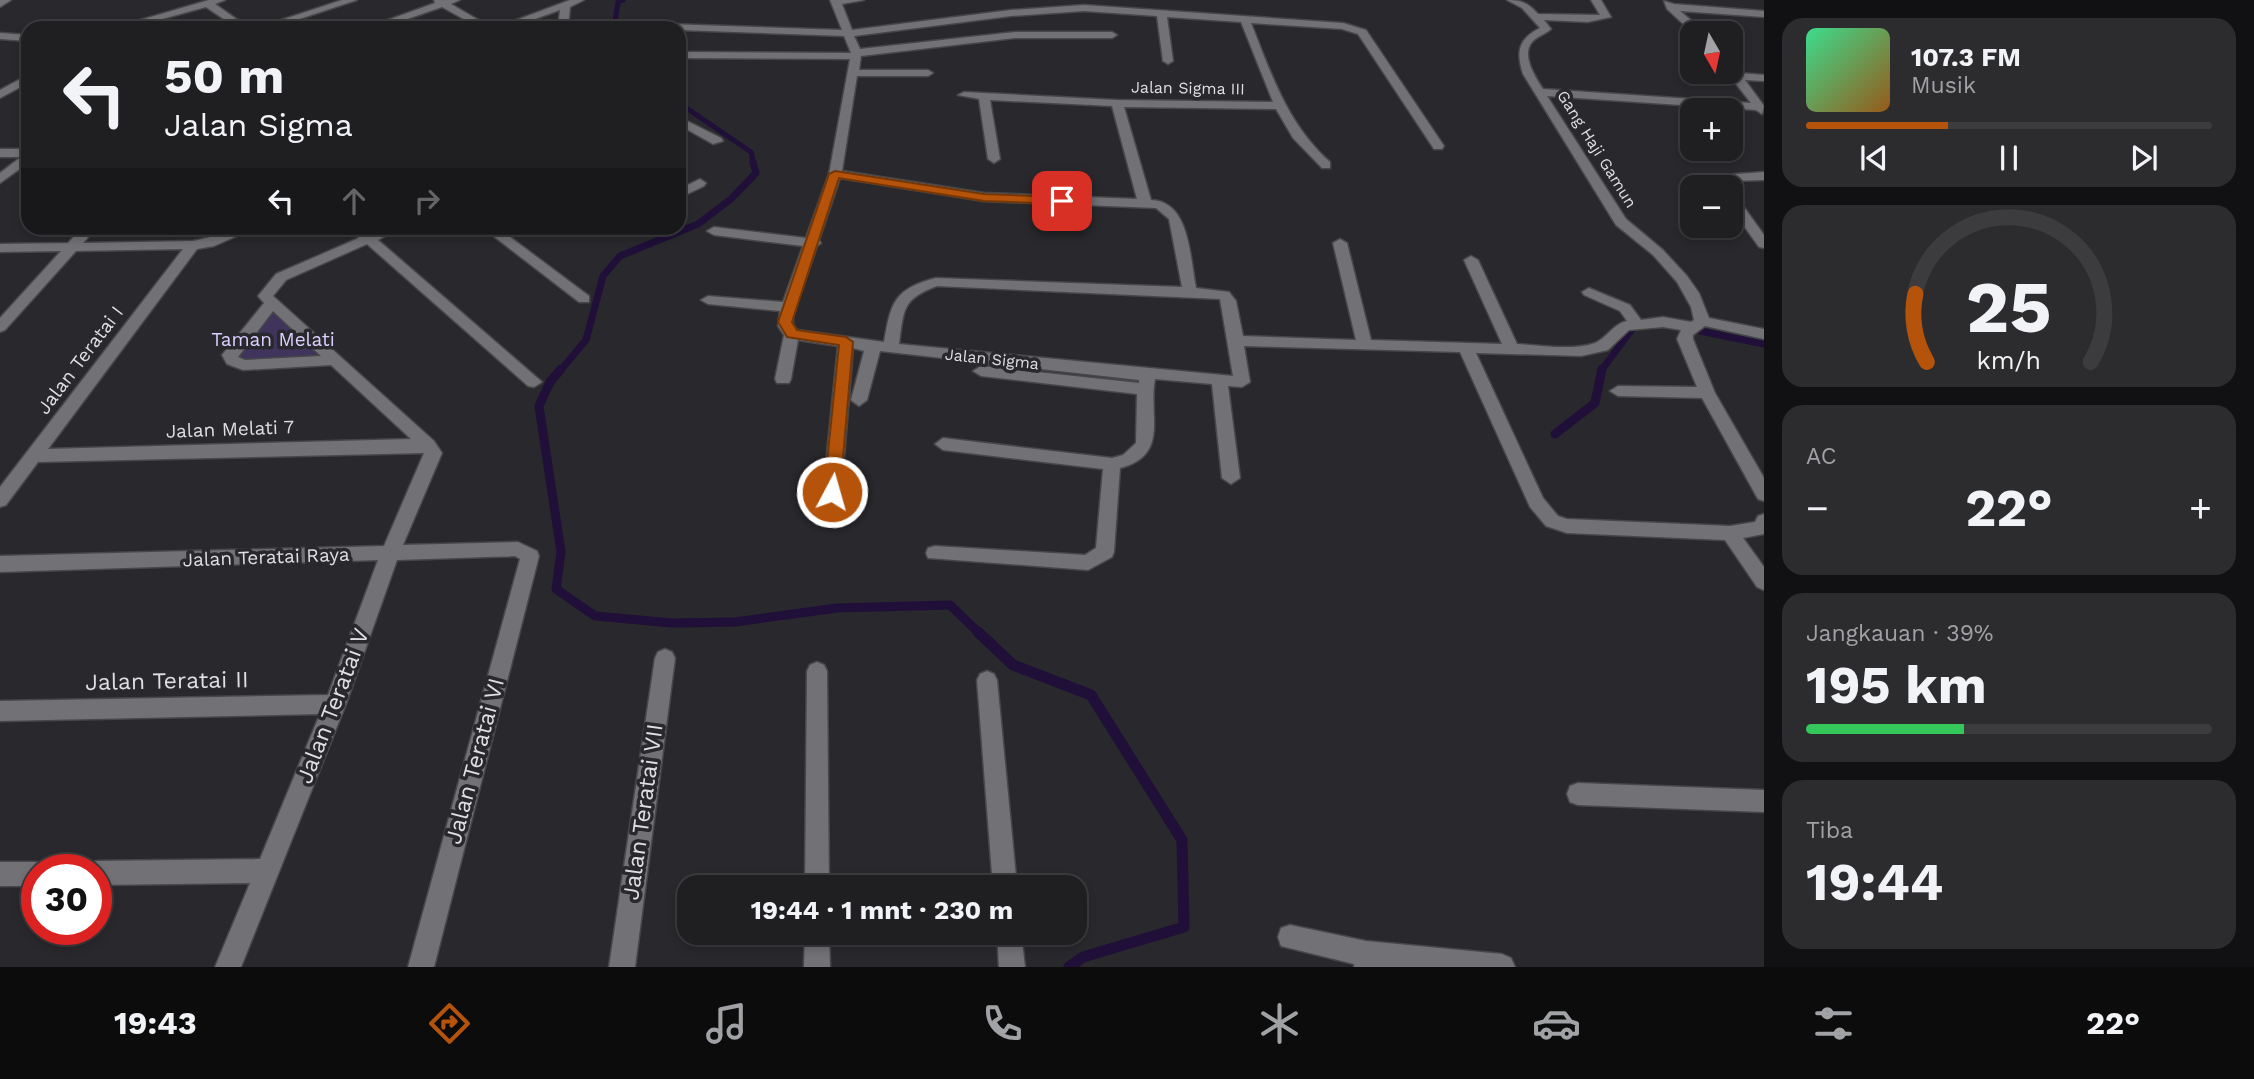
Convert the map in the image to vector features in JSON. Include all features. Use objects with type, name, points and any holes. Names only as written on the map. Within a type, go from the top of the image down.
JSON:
[{"type":"street","points":[[0,4],[6,0]]},
{"type":"street","points":[[144,21],[220,0]]},
{"type":"street","points":[[308,0],[323,9]]},
{"type":"street","points":[[284,21],[352,0]]},
{"type":"street","points":[[520,21],[579,0]]},
{"type":"street","points":[[783,379],[792,334],[785,326],[788,307],[814,243],[835,174],[855,55],[850,33],[835,1],[859,0]]},
{"type":"street","points":[[1512,0],[1525,6],[1536,17],[1606,17],[1595,0]]},
{"type":"street","points":[[390,21],[446,1],[476,21]]},
{"type":"street","points":[[1667,3],[1764,14]]},
{"type":"street","points":[[1667,3],[1684,21]]},
{"type":"street","points":[[208,4],[234,21]]},
{"type":"street","points":[[686,28],[850,33],[1083,4],[1162,13],[1343,26],[1362,32],[1438,146]]},
{"type":"street","points":[[564,21],[565,5]]},
{"type":"street","points":[[1162,13],[1168,61]]},
{"type":"street","name":"Jalan Sigma III","points":[[1244,17],[1280,106],[1313,152],[1326,164]]},
{"type":"street","name":"Gang Haji Gamun","points":[[1536,17],[1546,29],[1528,37],[1524,45],[1524,61],[1528,74],[1620,222],[1643,238],[1689,290],[1701,312],[1698,324]]},
{"type":"street","points":[[686,55],[855,55],[1015,35],[1112,35]]},
{"type":"street","points":[[0,36],[21,38]]},
{"type":"street","points":[[852,73],[929,73]]},
{"type":"street","points":[[1743,74],[1764,78]]},
{"type":"street","points":[[0,95],[21,82]]},
{"type":"street","points":[[1742,84],[1761,110]]},
{"type":"street","points":[[1541,92],[1761,110]]},
{"type":"street","points":[[964,95],[1117,103]]},
{"type":"street","points":[[984,96],[994,159]]},
{"type":"street","name":"Jalan Sigma III","points":[[1145,203],[1117,103],[1280,106]]},
{"type":"street","points":[[686,124],[717,141]]},
{"type":"street","points":[[0,153],[21,154]]},
{"type":"street","points":[[0,179],[21,161]]},
{"type":"street","points":[[835,174],[984,197],[1159,204],[1175,218],[1190,292]]},
{"type":"street","points":[[1743,176],[1764,176]]},
{"type":"street","points":[[686,190],[700,183]]},
{"type":"street","points":[[1743,216],[1764,244]]},
{"type":"street","points":[[714,231],[814,243]]},
{"type":"street","points":[[0,327],[82,235]]},
{"type":"street","points":[[0,248],[193,245],[209,243],[230,235]]},
{"type":"street","points":[[358,235],[281,276],[265,296],[428,445]]},
{"type":"street","points":[[364,235],[534,382]]},
{"type":"street","points":[[499,235],[584,299]]},
{"type":"street","points":[[1340,243],[1365,346]]},
{"type":"street","name":"Jalan Teratai I","points":[[0,500],[193,245]]},
{"type":"street","points":[[1471,260],[1512,348]]},
{"type":"street","points":[[891,348],[900,300],[907,292],[936,282],[1224,295],[1229,301],[1236,341],[1581,351],[1603,346],[1625,326],[1663,322],[1698,324],[1764,334]]},
{"type":"street","points":[[1589,292],[1625,308],[1637,325]]},
{"type":"street","points":[[708,300],[788,307]]},
{"type":"street","points":[[271,303],[230,355],[232,360],[243,365],[338,360]]},
{"type":"street","points":[[1698,324],[1685,340],[1707,393],[1764,494]]},
{"type":"street","name":"Jalan Sigma","points":[[792,334],[1142,382],[1242,382],[1236,341]]},
{"type":"street","points":[[832,492],[846,342]]},
{"type":"street","points":[[859,400],[872,351],[868,344]]},
{"type":"street","points":[[1466,348],[1536,502],[1552,521],[1567,526],[1730,533],[1761,528],[1764,521]]},
{"type":"street","points":[[943,444],[1112,464],[1132,460],[1143,451],[1142,382],[981,371]]},
{"type":"street","points":[[1219,380],[1231,478]]},
{"type":"street","points":[[1618,391],[1707,393]]},
{"type":"street","name":"Jalan Melati 7","points":[[33,456],[428,445]]},
{"type":"street","name":"Jalan Teratai V","points":[[228,967],[335,704],[390,553],[433,453],[428,445]]},
{"type":"street","points":[[935,552],[1088,563],[1096,560],[1105,552],[1112,464]]},
{"type":"street","points":[[1730,533],[1764,582]]},
{"type":"street","name":"Jalan Teratai Raya","points":[[0,564],[518,549],[530,555]]},
{"type":"street","name":"Jalan Teratai VI","points":[[421,967],[530,555]]},
{"type":"street","name":"Jalan Teratai VII","points":[[622,967],[664,658]]},
{"type":"street","points":[[817,671],[817,875]]},
{"type":"street","points":[[987,680],[1004,875]]},
{"type":"street","name":"Jalan Teratai II","points":[[0,711],[335,704]]},
{"type":"street","points":[[1578,794],[1764,801]]},
{"type":"street","points":[[112,873],[267,871]]},
{"type":"street","points":[[0,874],[21,874]]},
{"type":"street","points":[[1290,937],[1366,960],[1503,967]]},
{"type":"street","points":[[817,945],[817,967]]},
{"type":"street","points":[[1010,945],[1012,967]]},
{"type":"green space","name":"Taman Melati","points":[[269,309],[324,356],[248,361],[238,358],[236,352]]},
{"type":"waterway","points":[[615,21],[618,2],[623,0]]},
{"type":"waterway","points":[[686,108],[751,152],[754,164]]},
{"type":"waterway","points":[[686,229],[698,224],[731,199],[756,173],[753,162]]},
{"type":"waterway","points":[[560,371],[586,340],[603,276],[620,256],[671,235]]},
{"type":"waterway","points":[[1602,370],[1633,328]]},
{"type":"waterway","points":[[1700,331],[1764,344]]},
{"type":"waterway","points":[[561,369],[550,382],[539,406],[561,552],[556,589],[595,616],[672,623],[735,622],[837,608],[950,605],[980,634]]},
{"type":"waterway","points":[[1555,434],[1595,403],[1602,370]]},
{"type":"waterway","points":[[978,632],[1013,665],[1091,695],[1182,840],[1184,927],[1083,957],[1069,967]]},
{"type":"route","points":[[832,492],[846,342],[792,334],[787,330],[785,322],[788,307],[814,243],[835,174],[860,180],[984,197],[1062,201]]}]
